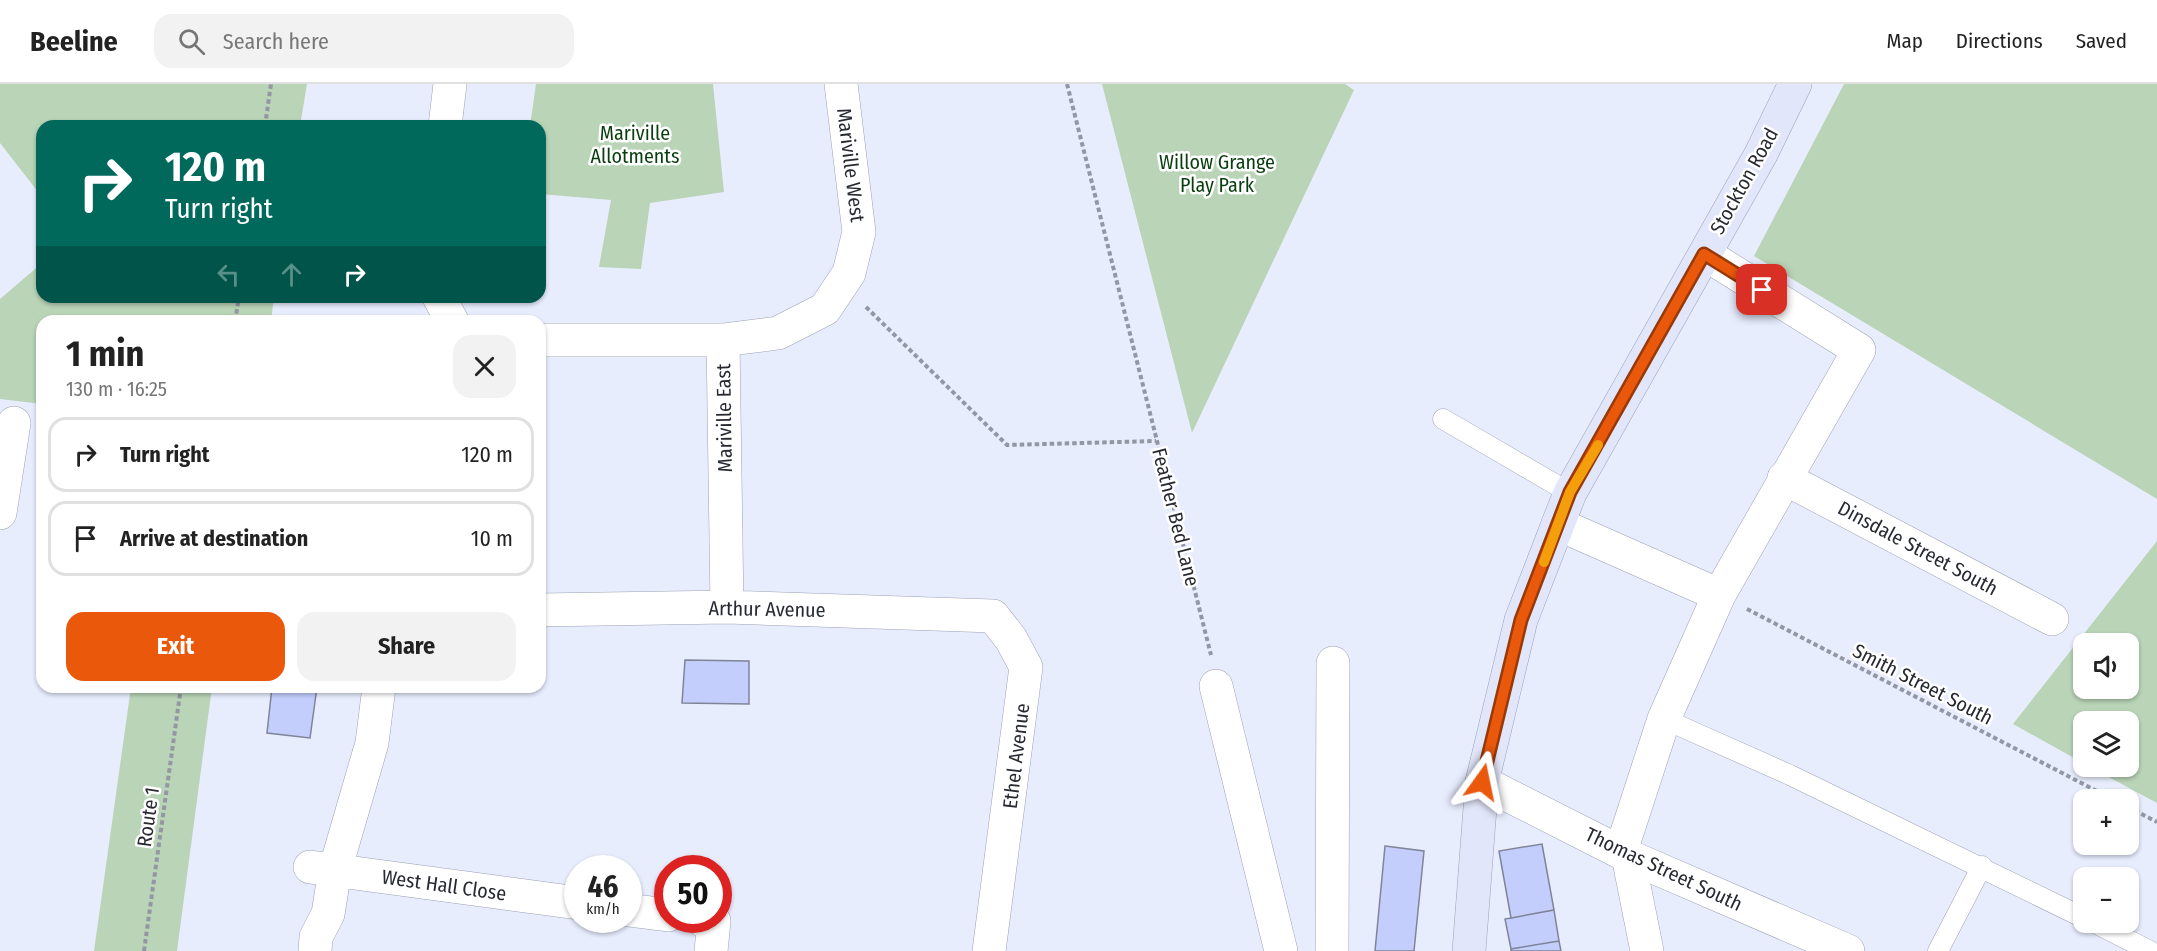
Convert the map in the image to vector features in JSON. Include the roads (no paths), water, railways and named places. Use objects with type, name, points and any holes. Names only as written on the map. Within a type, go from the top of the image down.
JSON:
[{"type":"main road","name":"Stockton Road","points":[[1469,951],[1482,782],[1521,620],[1570,492],[1761,154],[1795,84]]},
{"type":"street","points":[[446,120],[450,84]]},
{"type":"street","name":"Mariville West","points":[[723,340],[778,333],[825,309],[849,273],[859,232],[841,84]]},
{"type":"street","points":[[1647,951],[1625,854],[1664,719],[1719,595],[1859,350],[1704,254]]},
{"type":"street","name":"Mariville East","points":[[546,340],[723,340],[727,606]]},
{"type":"street","points":[[0,513],[14,423]]},
{"type":"street","name":"Dinsdale Street South","points":[[1784,478],[2052,619]]},
{"type":"street","points":[[1558,524],[1719,595]]},
{"type":"street","name":"Arthur Avenue","points":[[546,610],[727,606],[993,616]]},
{"type":"street","name":"Ethel Avenue","points":[[989,951],[1026,667],[1011,639],[993,616]]},
{"type":"street","points":[[1332,951],[1333,663]]},
{"type":"street","points":[[1216,686],[1281,951]]},
{"type":"street","points":[[332,951],[333,939],[322,869],[372,743],[378,693]]},
{"type":"street","name":"Thomas Street South","points":[[1482,782],[1625,854],[1848,951]]},
{"type":"street","name":"West Hall Close","points":[[322,869],[564,901]]},
{"type":"street","points":[[315,951],[316,937],[328,914]]},
{"type":"street","points":[[711,951],[713,933]]},
{"type":"lane","points":[[1443,419],[1570,492]]},
{"type":"lane","points":[[1664,719],[1790,775],[1982,866],[2073,912]]},
{"type":"lane","points":[[1938,951],[1982,866]]},
{"type":"lane","points":[[2115,933],[2150,951]]},
{"type":"park label","name":"Mariville Allotments","points":[[635,144]]},
{"type":"park label","name":"Willow Grange Play Park","points":[[1217,174]]}]
